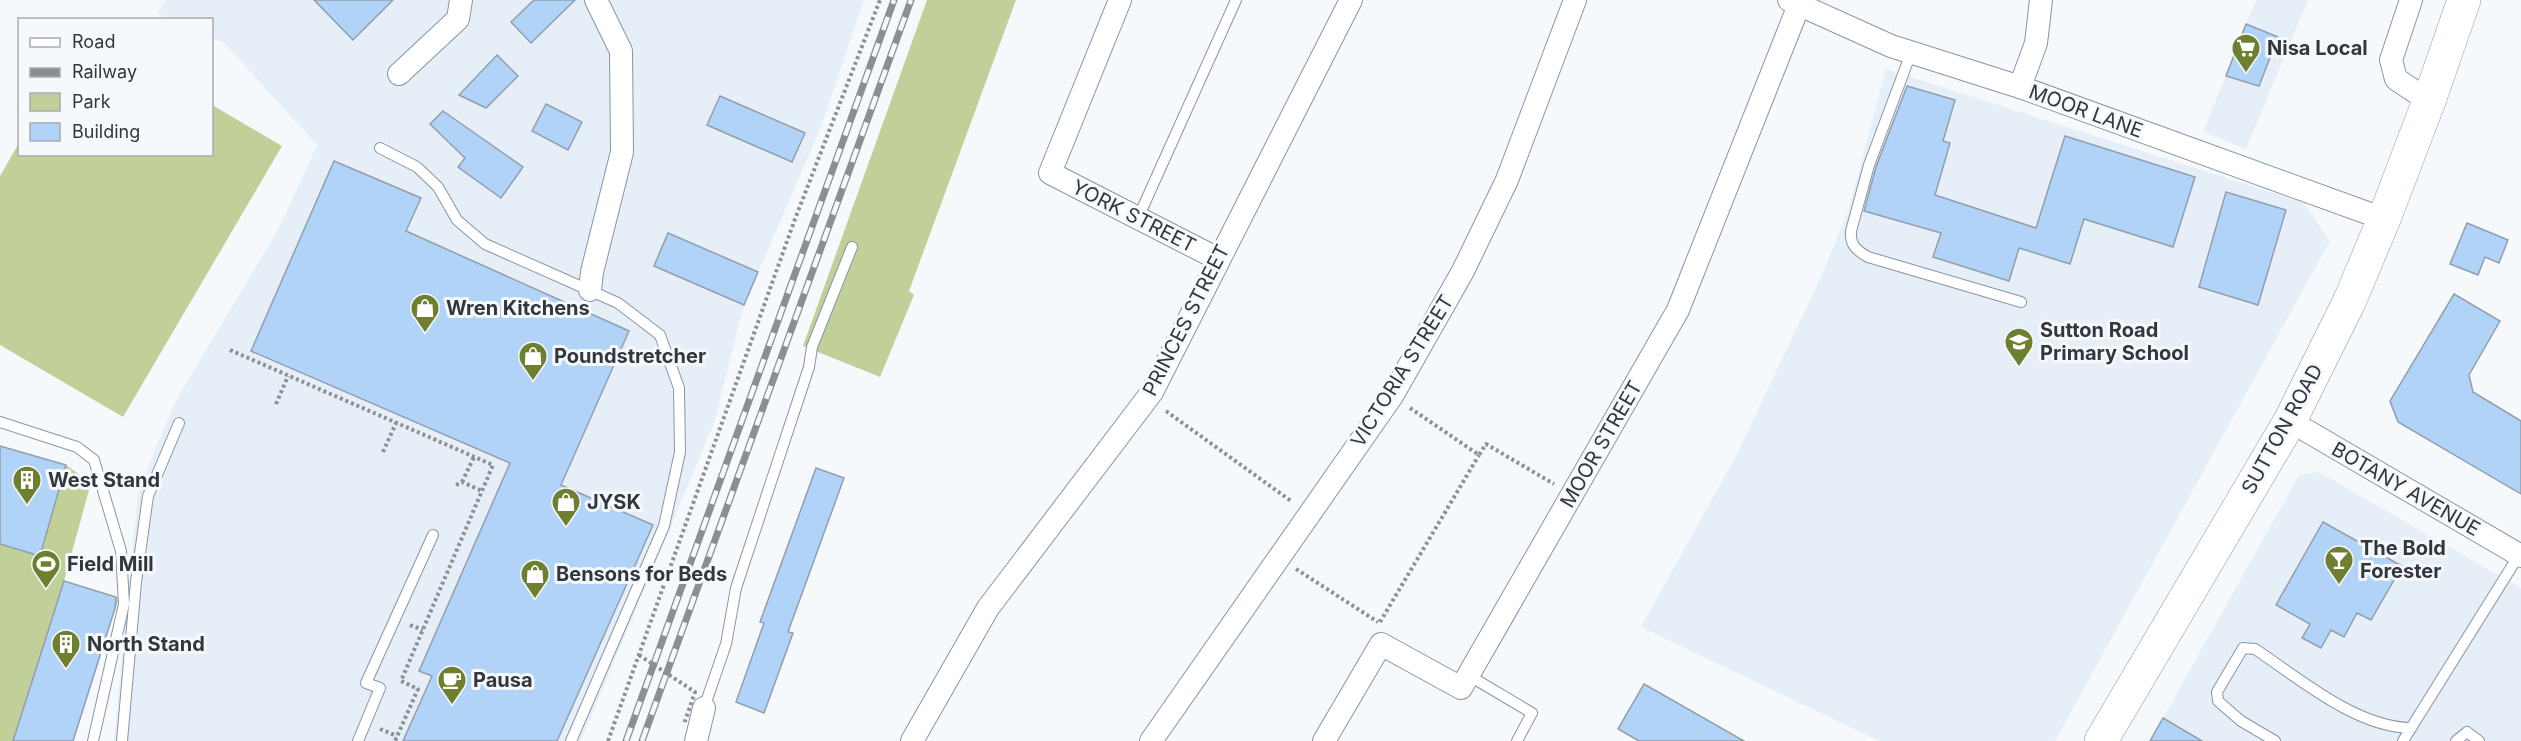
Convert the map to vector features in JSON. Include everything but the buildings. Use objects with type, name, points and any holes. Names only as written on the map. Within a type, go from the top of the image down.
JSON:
[{"type":"highway","name":"SUTTON ROAD","points":[[2101,741],[2290,421],[2350,300],[2429,101],[2464,0]]},
{"type":"street","points":[[399,74],[458,19],[461,0]]},
{"type":"street","points":[[590,290],[592,272],[622,152],[621,51],[596,0]]},
{"type":"street","name":"YORK STREET","points":[[1120,0],[1050,173],[1218,259]]},
{"type":"street","name":"PRINCES STREET","points":[[912,741],[988,608],[1148,398],[1351,0]]},
{"type":"street","name":"VICTORIA STREET","points":[[1151,741],[1392,396],[1463,271],[1507,180],[1575,0]]},
{"type":"street","points":[[2020,87],[2036,43],[2041,0]]},
{"type":"street","points":[[2411,0],[2391,60],[2396,79],[2429,101]]},
{"type":"street","name":"MOOR LANE","points":[[1794,2],[1891,46],[2020,87],[2384,219]]},
{"type":"street","name":"MOOR STREET","points":[[1468,675],[1678,310],[1794,2]]},
{"type":"street","name":"BOTANY AVENUE","points":[[2290,421],[2520,556]]},
{"type":"street","points":[[1324,741],[1380,633],[1461,688],[1468,675]]},
{"type":"street","points":[[690,732],[704,708]]},
{"type":"lane","points":[[1138,218],[1236,0]]},
{"type":"lane","points":[[1911,53],[1869,165],[1851,231],[1851,239],[1856,250],[1868,256],[2021,302]]},
{"type":"lane","points":[[380,148],[417,167],[438,187],[456,220],[486,244],[618,303],[660,335],[679,388],[680,452],[664,526],[571,741]]},
{"type":"lane","points":[[704,708],[726,644],[736,588],[809,367],[812,347],[852,248]]},
{"type":"lane","points":[[0,422],[77,447],[94,460],[122,551],[124,604],[93,741]]},
{"type":"lane","points":[[122,741],[136,582],[148,496],[179,423]]},
{"type":"lane","points":[[358,741],[380,688],[366,683],[433,535]]},
{"type":"lane","points":[[2403,741],[2520,556]]},
{"type":"lane","points":[[123,573],[136,582]]},
{"type":"lane","points":[[2274,741],[2241,721],[2218,701],[2217,692],[2243,648],[2255,649],[2357,715],[2394,727],[2411,728]]},
{"type":"lane","points":[[1468,675],[1532,713],[1517,741]]},
{"type":"lane","points":[[2456,741],[2467,732],[2479,741]]},
{"type":"path","points":[[608,741],[795,219],[880,0]]},
{"type":"path","points":[[230,351],[493,465],[401,681],[418,688],[395,741]]},
{"type":"path","points":[[276,404],[288,376]]},
{"type":"path","points":[[1392,396],[1479,455]]},
{"type":"path","points":[[1148,398],[1309,514]]},
{"type":"path","points":[[383,452],[396,423]]},
{"type":"path","points":[[1278,557],[1380,633],[1486,444],[1572,495]]},
{"type":"path","points":[[456,485],[462,482],[474,457]]},
{"type":"path","points":[[462,482],[482,490]]},
{"type":"path","points":[[639,655],[695,692],[690,732]]},
{"type":"shaded area","points":[[166,0],[864,0],[821,127],[744,305],[714,423],[581,741],[114,741],[138,492],[174,404],[280,226],[317,145],[224,43],[213,38],[213,18],[170,18],[157,13]]},
{"type":"shaded area","points":[[2256,0],[2308,0],[2246,149],[2203,132]]},
{"type":"shaded area","name":"Sutton Road Primary School","points":[[1886,69],[2304,203],[2330,241],[2055,741],[1879,741],[1641,627],[1736,456],[1820,279],[1849,209]]},
{"type":"shaded area","points":[[2319,472],[2521,588],[2521,741],[2150,741],[2299,475]]},
{"type":"green space","points":[[927,0],[1016,0],[909,291],[914,295],[880,377],[803,346]]},
{"type":"green space","points":[[213,106],[282,146],[123,417],[0,345],[0,176],[18,145],[18,156],[213,156]]},
{"type":"green space","name":"Field Mill","points":[[0,446],[66,465],[91,483],[64,581],[119,598],[73,741],[0,741]]},
{"type":"railway","points":[[626,741],[894,0]]},
{"type":"railway","points":[[642,741],[911,0]]},
{"type":"place","name":"Nisa Local","points":[[2246,74]]},
{"type":"place","name":"Wren Kitchens","points":[[425,334]]},
{"type":"place","name":"Sutton Road Primary School","points":[[2019,368]]},
{"type":"place","name":"Poundstretcher","points":[[533,382]]},
{"type":"place","name":"West Stand","points":[[27,506]]},
{"type":"place","name":"JYSK","points":[[566,528]]},
{"type":"place","name":"The Bold Forester","points":[[2339,586]]},
{"type":"place","name":"Field Mill","points":[[46,590]]},
{"type":"place","name":"Bensons for Beds","points":[[535,600]]},
{"type":"place","name":"North Stand","points":[[66,670]]},
{"type":"place","name":"Pausa","points":[[452,706]]}]
